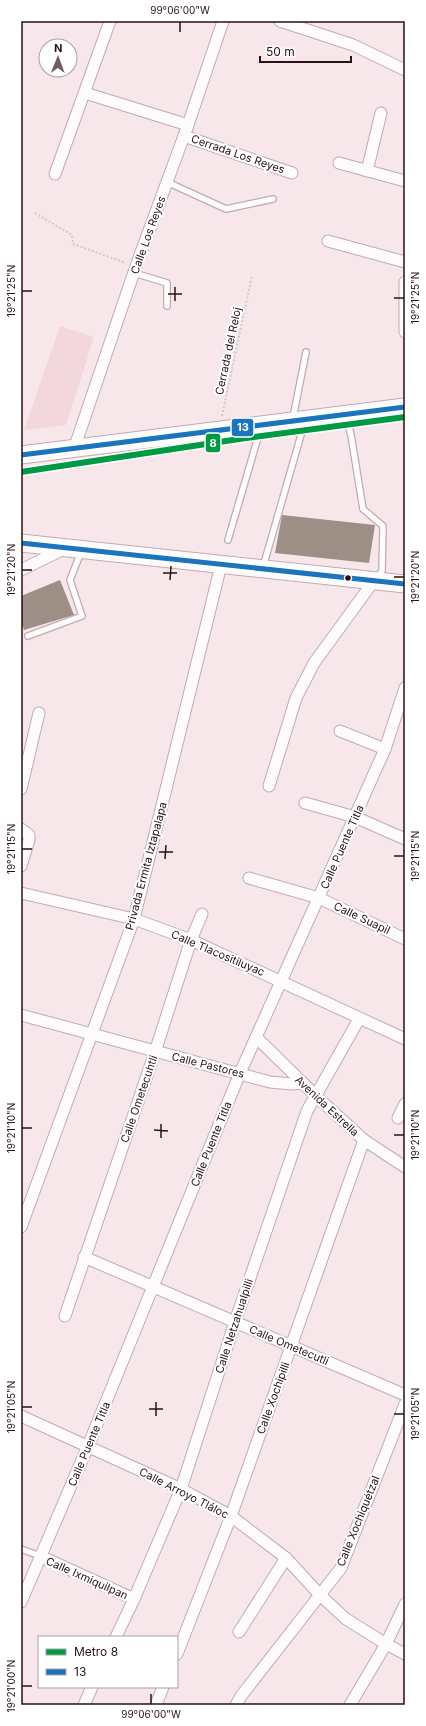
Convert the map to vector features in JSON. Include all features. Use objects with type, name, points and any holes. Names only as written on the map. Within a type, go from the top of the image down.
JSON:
[{"type":"main road","points":[[21,455],[405,407]]},
{"type":"main road","points":[[21,543],[373,582],[405,584]]},
{"type":"street","points":[[55,174],[110,21]]},
{"type":"street","name":"Calle Los Reyes","points":[[74,449],[135,269],[184,136],[223,21]]},
{"type":"street","points":[[280,21],[353,45],[405,70]]},
{"type":"street","points":[[85,93],[188,124]]},
{"type":"street","points":[[367,171],[381,113]]},
{"type":"street","name":"Cerrada Los Reyes","points":[[184,136],[292,172]]},
{"type":"street","points":[[340,163],[405,181]]},
{"type":"street","points":[[328,242],[405,262]]},
{"type":"street","points":[[405,282],[405,332]]},
{"type":"street","points":[[21,570],[65,548]]},
{"type":"street","name":"Privada Ermita Iztapalapa","points":[[21,1227],[134,919],[221,565]]},
{"type":"street","points":[[269,786],[296,698],[314,663],[373,582]]},
{"type":"street","name":"Calle Puente Titla","points":[[21,1602],[88,1446],[240,1073],[386,749],[405,688]]},
{"type":"street","points":[[21,789],[39,713]]},
{"type":"street","points":[[340,730],[386,749]]},
{"type":"street","points":[[305,803],[355,817],[405,839]]},
{"type":"street","points":[[21,829],[29,834],[29,840],[21,866]]},
{"type":"street","name":"Calle Suapil","points":[[249,878],[319,898],[405,938]]},
{"type":"street","name":"Calle Tlacositiluyac","points":[[21,892],[134,919],[191,940],[281,980],[359,1019],[405,1039]]},
{"type":"street","name":"Calle Ometecuhtli","points":[[65,1316],[155,1052],[191,940],[202,914]]},
{"type":"street","name":"Calle Pastores","points":[[21,1015],[270,1082],[292,1084],[303,1083]]},
{"type":"street","name":"Calle Netzahualpilli","points":[[116,1636],[134,1599],[181,1488],[235,1322],[307,1111],[359,1019]]},
{"type":"street","name":"Avenida Estrella","points":[[256,1037],[316,1096],[364,1140],[405,1167]]},
{"type":"street","points":[[398,1118],[405,1104]]},
{"type":"street","name":"Calle Xochipilli","points":[[178,1651],[231,1516],[364,1140]]},
{"type":"street","name":"Calle Ometecutli","points":[[84,1257],[405,1395]]},
{"type":"street","name":"Calle Xochiquétzal","points":[[236,1705],[241,1696],[341,1568],[405,1404]]},
{"type":"street","name":"Calle Arroyo Tláloc","points":[[21,1416],[181,1488],[231,1516],[286,1558],[320,1595],[346,1619],[405,1654]]},
{"type":"street","name":"Calle Ixmiquilpan","points":[[40,1556],[134,1599]]},
{"type":"street","points":[[239,1632],[286,1558]]},
{"type":"street","points":[[350,1705],[386,1644],[405,1604]]},
{"type":"street","points":[[84,1705],[92,1688]]},
{"type":"street","points":[[156,1705],[163,1688]]},
{"type":"lane","points":[[167,182],[226,209],[273,199]]},
{"type":"lane","points":[[135,269],[167,283],[167,306]]},
{"type":"lane","points":[[263,569],[299,420],[306,352]]},
{"type":"lane","points":[[346,414],[351,435],[363,509],[384,526],[382,571],[373,582]]},
{"type":"lane","points":[[228,540],[262,424]]},
{"type":"lane","points":[[28,636],[82,616],[70,580],[82,550]]},
{"type":"lane","points":[[21,1549],[40,1556]]},
{"type":"path","points":[[35,213],[72,235],[73,244],[135,269]]},
{"type":"path","name":"Cerrada del Reloj","points":[[220,430],[252,276]]},
{"type":"shaded area","points":[[60,326],[94,337],[66,425],[24,430]]},
{"type":"building","points":[[282,515],[375,525],[369,563],[275,553]]},
{"type":"building","points":[[60,580],[74,615],[24,630],[21,621],[21,596]]},
{"type":"metro line","name":"8","points":[[21,472],[246,438],[405,417]]},
{"type":"transit line","name":"13","points":[[21,455],[405,407]]},
{"type":"transit line","name":"13","points":[[21,543],[405,584]]}]
